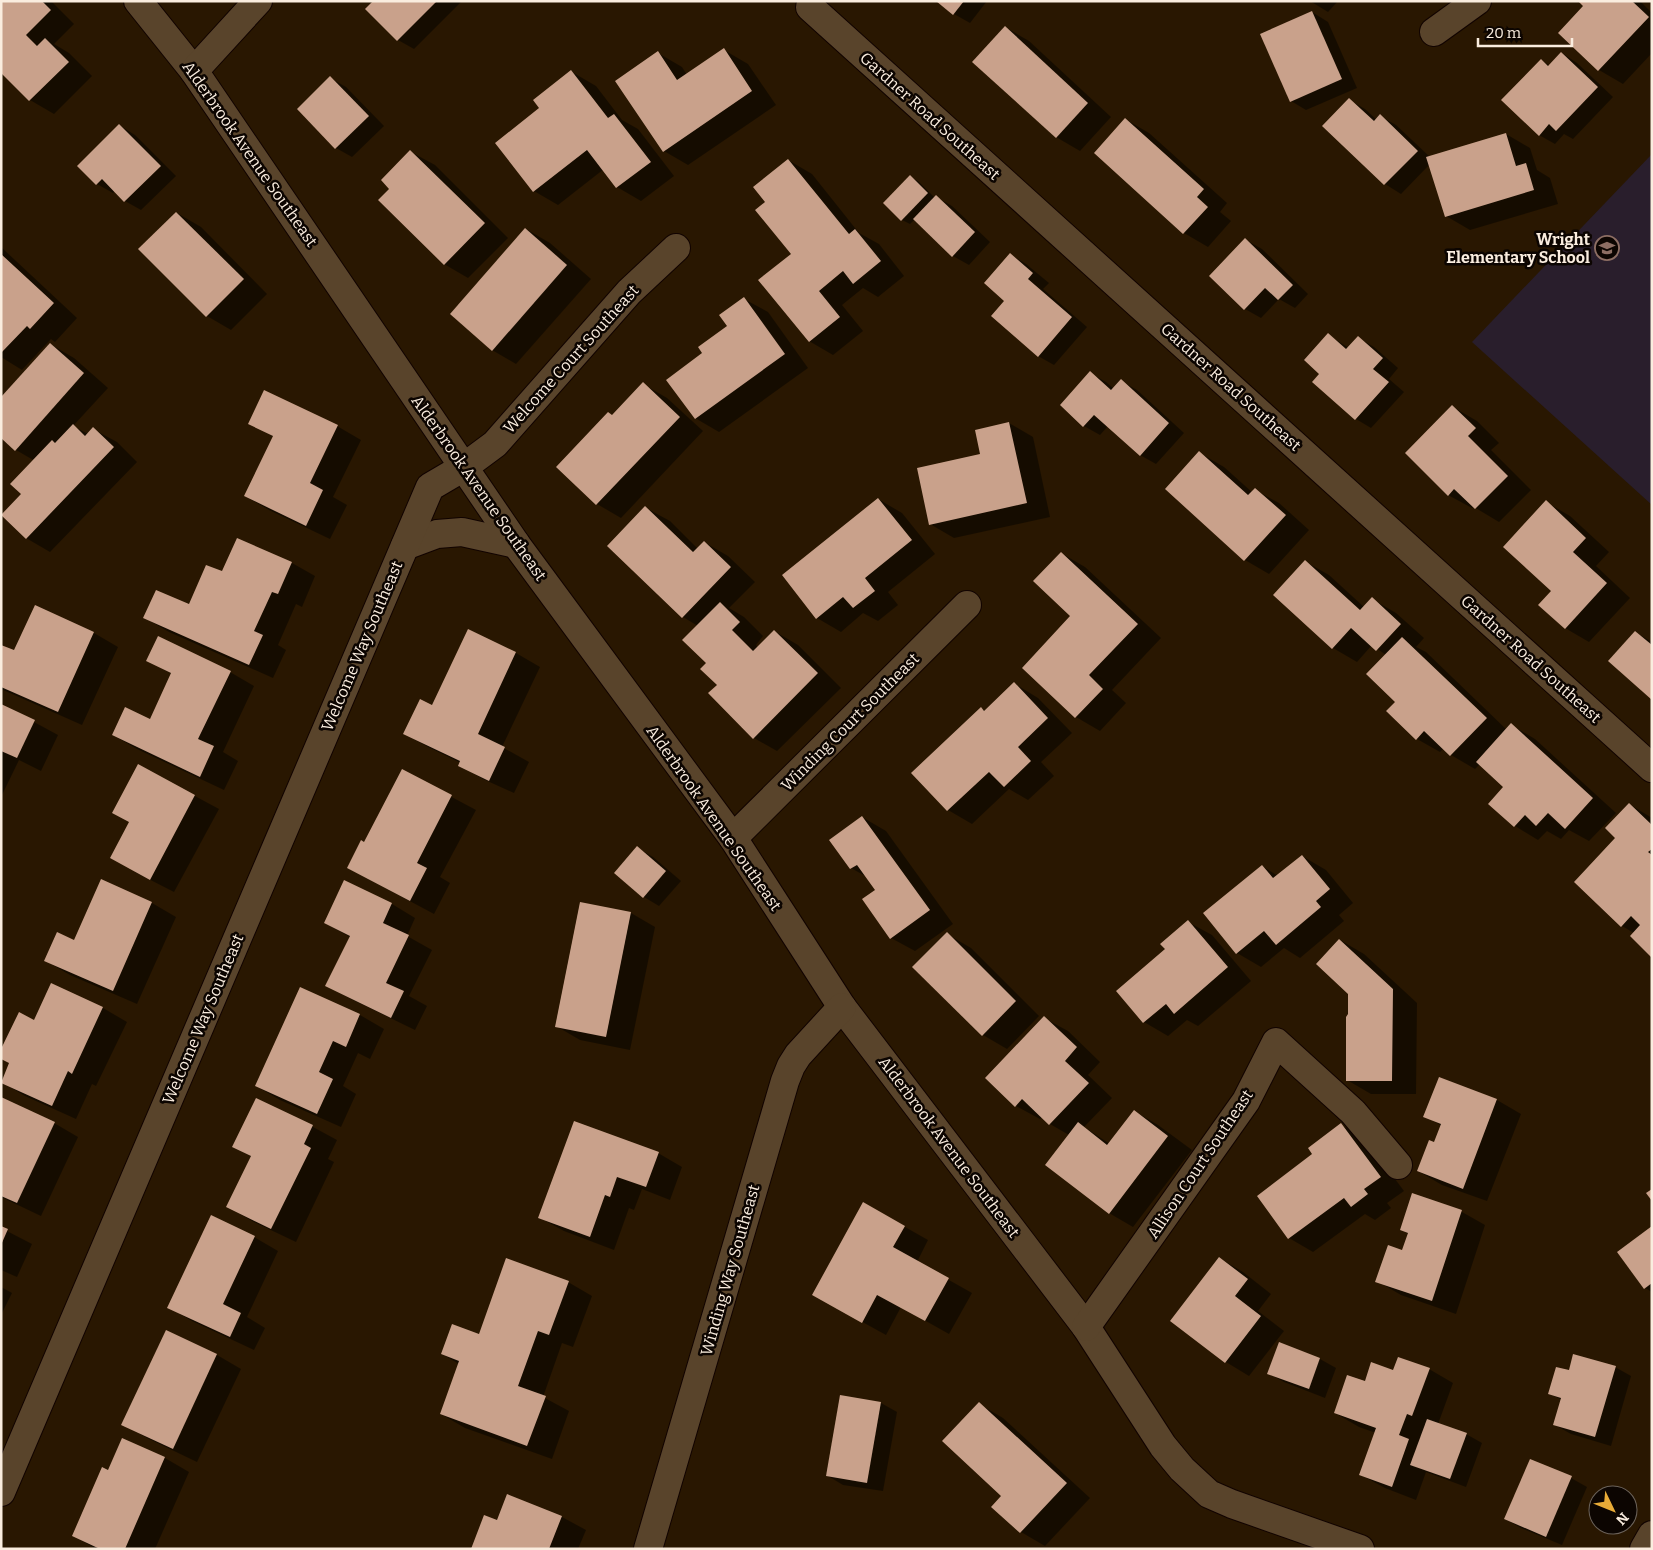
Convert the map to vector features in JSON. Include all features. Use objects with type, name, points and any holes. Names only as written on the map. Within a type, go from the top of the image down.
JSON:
[{"type":"street","name":"Alderbrook Avenue Southeast","points":[[138,1],[194,71],[516,544],[733,838],[842,1007],[1086,1327],[1163,1446],[1182,1469],[1209,1494],[1232,1504],[1360,1549]]},
{"type":"street","points":[[194,71],[258,1]]},
{"type":"street","points":[[1434,32],[1477,1]]},
{"type":"street","name":"Gardner Road Southeast","points":[[810,7],[1652,768]]},
{"type":"street","name":"Welcome Court Southeast","points":[[464,467],[495,444],[629,292],[676,248]]},
{"type":"street","name":"Welcome Way Southeast","points":[[1,1492],[430,487],[464,467]]},
{"type":"street","name":"Welcome Way Southeast","points":[[405,546],[437,534],[462,532],[516,544]]},
{"type":"street","name":"Winding Court Southeast","points":[[733,838],[967,605]]},
{"type":"street","name":"Winding Way Southeast","points":[[648,1549],[785,1081],[791,1066],[798,1056],[842,1007]]},
{"type":"street","name":"Allison Court Southeast","points":[[1086,1327],[1246,1101],[1276,1042],[1353,1112],[1398,1166]]},
{"type":"street","points":[[1644,1549],[1652,1535]]},
{"type":"shaded area","name":"Wright Elementary School","points":[[1652,154],[1652,505],[1472,342]]},
{"type":"building","points":[[1,1],[42,1],[51,10],[26,35],[37,46],[45,38],[69,62],[29,101],[1,73]]},
{"type":"building","points":[[373,1],[437,1],[397,41],[365,9]]},
{"type":"building","points":[[936,1],[964,1],[953,15]]},
{"type":"building","points":[[1578,1],[1632,1],[1649,17],[1598,71],[1558,33],[1583,6]]},
{"type":"building","points":[[1312,11],[1342,79],[1290,102],[1260,34]]},
{"type":"building","points":[[1005,26],[1088,103],[1056,138],[972,62]]},
{"type":"building","points":[[724,48],[752,91],[663,152],[615,81],[658,51],[677,80]]},
{"type":"building","points":[[1561,52],[1598,87],[1556,131],[1549,124],[1539,136],[1501,100],[1541,59],[1548,66]]},
{"type":"building","points":[[571,70],[608,118],[614,114],[651,162],[616,188],[587,150],[533,192],[495,143],[539,108],[533,100]]},
{"type":"building","points":[[330,76],[369,116],[335,149],[297,109]]},
{"type":"building","points":[[1349,98],[1374,121],[1380,114],[1418,151],[1384,185],[1322,126]]},
{"type":"building","points":[[1125,118],[1204,189],[1197,197],[1208,207],[1183,234],[1094,153]]},
{"type":"building","points":[[119,124],[161,166],[124,202],[102,179],[96,185],[77,166]]},
{"type":"building","points":[[1506,133],[1516,166],[1526,163],[1534,190],[1445,217],[1426,157]]},
{"type":"building","points":[[410,150],[485,223],[444,265],[378,200],[389,189],[381,180]]},
{"type":"building","points":[[788,159],[849,234],[855,229],[881,261],[853,284],[843,271],[819,291],[840,317],[809,342],[758,280],[791,254],[755,210],[765,202],[753,187]]},
{"type":"building","points":[[910,175],[928,193],[901,221],[883,203]]},
{"type":"building","points":[[936,195],[975,232],[952,257],[913,219]]},
{"type":"building","points":[[176,212],[244,279],[206,317],[138,249]]},
{"type":"building","points":[[525,228],[567,265],[492,351],[450,314]]},
{"type":"building","points":[[1245,238],[1293,285],[1278,300],[1265,288],[1244,310],[1209,276]]},
{"type":"building","points":[[1010,253],[1033,273],[1028,279],[1072,317],[1038,357],[991,316],[1004,301],[984,283]]},
{"type":"building","points":[[1,254],[54,303],[30,329],[27,326],[1,353]]},
{"type":"building","points":[[744,297],[785,354],[695,419],[666,380],[702,353],[698,347],[727,326],[719,315]]},
{"type":"building","points":[[1328,333],[1346,349],[1358,336],[1383,358],[1373,369],[1389,382],[1355,420],[1312,382],[1319,374],[1304,360]]},
{"type":"building","points":[[50,343],[84,373],[15,451],[1,438],[1,397]]},
{"type":"building","points":[[1090,371],[1111,390],[1121,379],[1169,423],[1140,456],[1094,415],[1083,427],[1060,405]]},
{"type":"building","points":[[643,382],[680,417],[596,505],[556,467],[608,412],[612,415]]},
{"type":"building","points":[[264,390],[338,425],[310,483],[323,490],[306,526],[244,496],[273,436],[248,424]]},
{"type":"building","points":[[1452,405],[1476,428],[1468,436],[1508,476],[1475,509],[1454,489],[1448,496],[1405,453]]},
{"type":"building","points":[[1009,422],[1027,503],[929,525],[917,468],[980,454],[975,430]]},
{"type":"building","points":[[73,424],[85,436],[93,427],[114,447],[26,539],[1,515],[21,494],[10,484],[52,440],[55,443]]},
{"type":"building","points":[[1199,451],[1248,495],[1255,488],[1286,515],[1244,561],[1165,489]]},
{"type":"building","points":[[878,498],[912,540],[865,578],[875,591],[853,608],[843,597],[816,619],[782,575]]},
{"type":"building","points":[[1546,500],[1586,538],[1573,552],[1607,583],[1565,629],[1538,605],[1551,591],[1503,547]]},
{"type":"building","points":[[645,506],[693,552],[704,541],[731,567],[682,618],[607,546]]},
{"type":"building","points":[[237,538],[292,562],[278,594],[272,592],[254,631],[263,635],[249,665],[143,618],[156,590],[189,604],[206,565],[222,571]]},
{"type":"building","points":[[1061,552],[1138,624],[1089,675],[1103,689],[1075,718],[1022,668],[1070,616],[1033,581]]},
{"type":"building","points":[[1305,560],[1360,610],[1372,597],[1401,624],[1376,651],[1351,628],[1332,649],[1273,595]]},
{"type":"building","points":[[720,602],[740,622],[732,630],[753,651],[774,630],[818,673],[753,739],[708,693],[717,685],[700,669],[706,663],[682,640]]},
{"type":"building","points":[[35,605],[94,632],[58,712],[1,687],[1,645],[14,650]]},
{"type":"building","points":[[468,629],[516,652],[478,734],[505,747],[489,781],[458,766],[460,761],[403,734],[420,699],[432,705]]},
{"type":"building","points":[[1635,631],[1652,645],[1652,700],[1608,661]]},
{"type":"building","points":[[158,636],[231,671],[198,739],[214,746],[200,777],[112,735],[125,707],[150,719],[171,673],[146,661]]},
{"type":"building","points":[[1402,637],[1487,718],[1450,756],[1424,731],[1416,740],[1386,711],[1395,702],[1366,674]]},
{"type":"building","points":[[1014,682],[1048,718],[1018,747],[1031,761],[1004,787],[989,772],[947,811],[911,773],[981,707],[984,711]]},
{"type":"building","points":[[1,704],[35,720],[17,758],[1,751]]},
{"type":"building","points":[[1511,723],[1593,798],[1565,829],[1548,813],[1536,826],[1525,815],[1514,827],[1488,804],[1503,787],[1476,762]]},
{"type":"building","points":[[138,764],[195,795],[150,880],[110,858],[129,822],[112,813]]},
{"type":"building","points":[[402,769],[452,795],[417,863],[427,868],[410,901],[347,868],[361,840],[364,842]]},
{"type":"building","points":[[1629,803],[1652,825],[1652,849],[1648,852],[1652,855],[1652,958],[1630,936],[1640,925],[1631,916],[1621,927],[1574,882],[1615,838],[1605,828]]},
{"type":"building","points":[[862,816],[930,910],[890,939],[862,899],[875,890],[857,865],[850,869],[829,840]]},
{"type":"building","points":[[637,846],[666,871],[643,898],[614,873]]},
{"type":"building","points":[[1302,855],[1330,889],[1316,901],[1321,907],[1276,945],[1264,931],[1236,954],[1203,913],[1262,865],[1273,878]]},
{"type":"building","points":[[101,879],[152,902],[113,991],[44,961],[57,932],[74,940]]},
{"type":"building","points":[[344,880],[392,903],[383,923],[409,935],[386,983],[404,991],[391,1018],[325,986],[350,936],[324,923]]},
{"type":"building","points":[[580,902],[631,912],[606,1037],[555,1027]]},
{"type":"building","points":[[1188,920],[1228,967],[1174,1014],[1166,1004],[1143,1023],[1116,991],[1165,949],[1160,944]]},
{"type":"building","points":[[947,932],[1016,1001],[982,1036],[912,967]]},
{"type":"building","points":[[1339,939],[1393,989],[1392,1081],[1346,1081],[1348,994],[1316,964]]},
{"type":"building","points":[[51,983],[103,1007],[72,1074],[68,1071],[52,1106],[1,1083],[9,1063],[1,1059],[1,1049],[19,1012],[34,1020]]},
{"type":"building","points":[[300,987],[360,1014],[346,1047],[333,1041],[319,1072],[333,1079],[317,1114],[255,1086]]},
{"type":"building","points":[[1044,1016],[1077,1047],[1065,1061],[1089,1083],[1049,1125],[1022,1099],[1015,1107],[985,1078]]},
{"type":"building","points":[[1439,1077],[1497,1099],[1463,1189],[1417,1171],[1429,1140],[1434,1142],[1441,1124],[1423,1117]]},
{"type":"building","points":[[1,1097],[55,1122],[17,1203],[1,1196]]},
{"type":"building","points":[[256,1098],[313,1125],[304,1144],[311,1148],[271,1229],[226,1207],[251,1156],[232,1147]]},
{"type":"building","points":[[1134,1110],[1168,1136],[1109,1214],[1045,1165],[1078,1122],[1107,1145]]},
{"type":"building","points":[[574,1121],[659,1152],[646,1187],[617,1177],[610,1197],[605,1195],[590,1237],[538,1218]]},
{"type":"building","points":[[1341,1123],[1381,1177],[1364,1189],[1368,1194],[1351,1207],[1344,1198],[1288,1239],[1257,1196],[1312,1154],[1308,1148]]},
{"type":"building","points":[[1652,1189],[1652,1201],[1646,1193]]},
{"type":"building","points":[[1412,1193],[1462,1210],[1432,1301],[1375,1282],[1388,1245],[1402,1250],[1408,1233],[1400,1230]]},
{"type":"building","points":[[863,1202],[905,1226],[893,1247],[949,1278],[925,1321],[877,1295],[862,1323],[812,1295]]},
{"type":"building","points":[[211,1215],[255,1236],[223,1304],[241,1313],[230,1337],[167,1308]]},
{"type":"building","points":[[1,1226],[8,1229],[1,1245]]},
{"type":"building","points":[[1652,1226],[1652,1283],[1644,1289],[1617,1252]]},
{"type":"building","points":[[1219,1257],[1248,1279],[1235,1296],[1261,1316],[1225,1363],[1170,1321]]},
{"type":"building","points":[[506,1258],[569,1281],[549,1335],[538,1331],[518,1386],[546,1396],[527,1446],[440,1414],[459,1361],[441,1354],[452,1324],[479,1334]]},
{"type":"building","points":[[166,1330],[217,1354],[173,1449],[121,1425]]},
{"type":"building","points":[[1279,1342],[1320,1358],[1309,1389],[1267,1374]]},
{"type":"building","points":[[1573,1354],[1616,1366],[1595,1437],[1553,1425],[1561,1398],[1548,1394],[1556,1367],[1569,1370]]},
{"type":"building","points":[[1398,1357],[1430,1368],[1412,1416],[1407,1414],[1399,1435],[1409,1439],[1392,1487],[1359,1475],[1376,1428],[1334,1413],[1347,1375],[1365,1381],[1371,1362],[1393,1370]]},
{"type":"building","points":[[840,1395],[881,1402],[867,1483],[826,1476]]},
{"type":"building","points":[[979,1402],[1067,1483],[1020,1533],[991,1507],[1001,1496],[942,1441]]},
{"type":"building","points":[[1427,1419],[1467,1433],[1450,1479],[1410,1465]]},
{"type":"building","points":[[122,1438],[165,1457],[125,1549],[100,1549],[72,1536],[102,1467],[108,1470]]},
{"type":"building","points":[[1530,1459],[1572,1476],[1546,1537],[1504,1519]]},
{"type":"building","points":[[507,1494],[562,1516],[549,1549],[471,1549],[484,1515],[497,1520]]},
{"type":"place","name":"Wright Elementary School","points":[[1607,248]]}]
